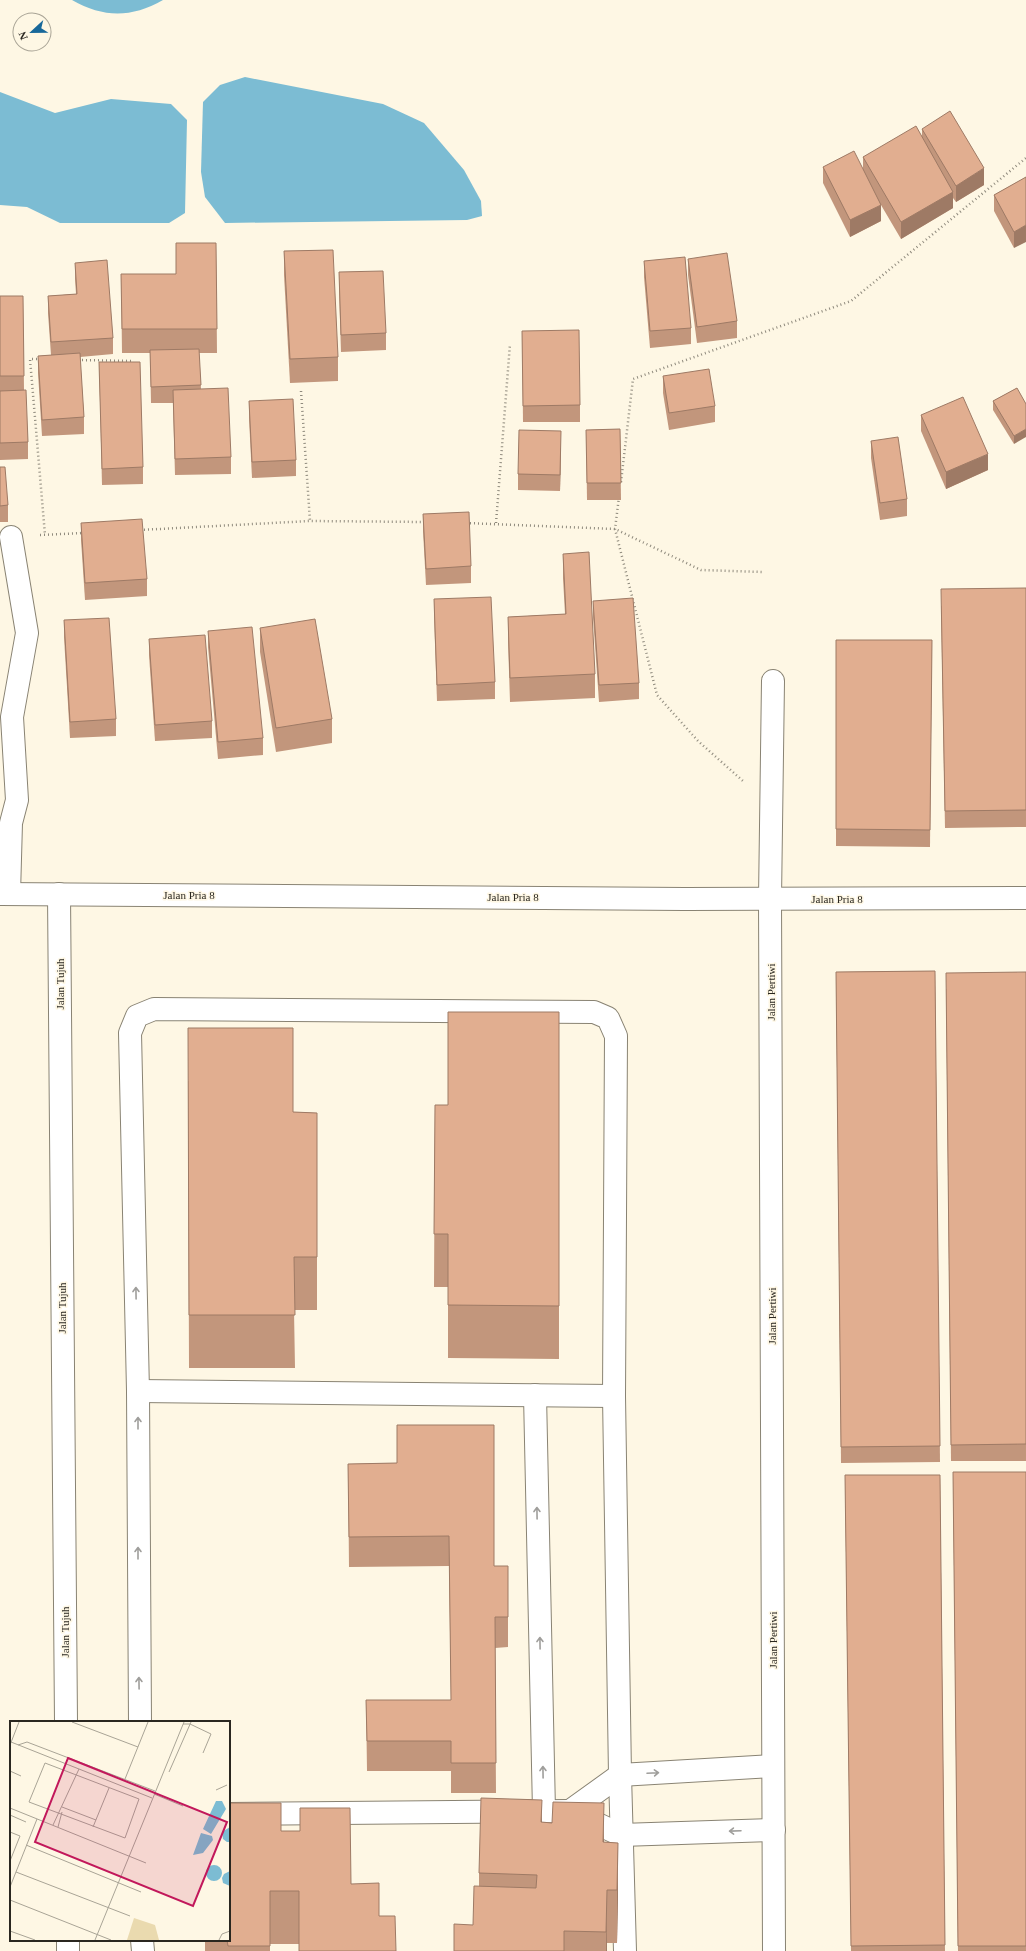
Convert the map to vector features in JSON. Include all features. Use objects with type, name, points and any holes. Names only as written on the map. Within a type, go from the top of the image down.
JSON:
[{"type":"street","points":[[4,894],[11,823],[17,800],[12,717],[27,633],[11,537]]},
{"type":"street","name":"Jalan Pertiwi","points":[[773,681],[770,899],[774,1951]]},
{"type":"street","name":"Jalan Pria 8","points":[[4,894],[770,899],[1026,898]]},
{"type":"street","name":"Jalan Tujuh","points":[[59,894],[66,1721]]},
{"type":"street","points":[[140,1721],[138,1391],[130,1033],[137,1016],[154,1009],[594,1012],[608,1018],[616,1036],[614,1396],[621,1835],[625,1951]]},
{"type":"street","points":[[138,1391],[614,1396]]},
{"type":"street","points":[[535,1395],[544,1812]]},
{"type":"street","points":[[570,1811],[620,1775],[773,1766]]},
{"type":"street","points":[[230,1814],[570,1811],[621,1835],[774,1830]]},
{"type":"street","points":[[142,1941],[143,1951]]},
{"type":"path","points":[[771,807],[698,741],[658,695],[615,529],[633,379],[851,301],[1026,158]]},
{"type":"path","points":[[496,523],[510,344]]},
{"type":"path","points":[[45,359],[30,359],[45,535]]},
{"type":"path","points":[[74,360],[134,361]]},
{"type":"path","points":[[301,391],[310,521]]},
{"type":"path","points":[[133,531],[310,521],[426,522]]},
{"type":"path","points":[[465,523],[496,523],[615,529],[701,570],[764,572]]},
{"type":"path","points":[[11,537],[85,533]]},
{"type":"water","points":[[72,0],[163,0],[140,10],[118,14],[95,10]]},
{"type":"water","points":[[245,77],[383,104],[424,123],[464,170],[481,201],[482,216],[467,220],[225,223],[205,197],[201,172],[203,102],[220,85]]},
{"type":"water","points":[[0,92],[55,113],[111,99],[171,104],[187,120],[185,213],[169,223],[60,223],[27,207],[0,205]]},
{"type":"building","points":[[950,111],[984,168],[956,186],[922,129]]},
{"type":"building","points":[[916,126],[953,192],[901,222],[863,157]]},
{"type":"building","points":[[854,151],[881,205],[850,220],[823,167]]},
{"type":"building","points":[[1026,177],[1026,225],[1014,232],[994,195]]},
{"type":"building","points":[[176,243],[216,243],[217,329],[122,329],[121,274],[176,274]]},
{"type":"building","points":[[333,250],[338,357],[290,359],[284,251]]},
{"type":"building","points":[[727,253],[737,321],[697,327],[688,259]]},
{"type":"building","points":[[685,257],[691,328],[650,331],[644,261]]},
{"type":"building","points":[[107,260],[113,338],[51,342],[48,296],[77,294],[75,263]]},
{"type":"building","points":[[383,271],[386,333],[341,335],[339,272]]},
{"type":"building","points":[[0,296],[23,296],[24,376],[0,376]]},
{"type":"building","points":[[579,330],[580,405],[523,406],[522,331]]},
{"type":"building","points":[[199,349],[201,385],[151,387],[150,350]]},
{"type":"building","points":[[80,353],[84,417],[42,420],[38,356]]},
{"type":"building","points":[[99,362],[140,362],[143,467],[102,469]]},
{"type":"building","points":[[709,369],[715,406],[669,413],[663,376]]},
{"type":"building","points":[[228,388],[231,457],[175,459],[173,390]]},
{"type":"building","points":[[1017,388],[1026,404],[1026,429],[1014,436],[993,401]]},
{"type":"building","points":[[26,390],[28,442],[0,443],[0,391]]},
{"type":"building","points":[[963,397],[988,454],[946,472],[921,415]]},
{"type":"building","points":[[293,399],[296,460],[252,462],[249,401]]},
{"type":"building","points":[[620,429],[621,483],[587,483],[586,430]]},
{"type":"building","points":[[519,430],[561,431],[560,475],[518,474]]},
{"type":"building","points":[[898,437],[907,499],[880,503],[871,441]]},
{"type":"building","points":[[0,467],[5,467],[8,505],[0,506]]},
{"type":"building","points":[[469,512],[471,566],[426,569],[423,514]]},
{"type":"building","points":[[142,519],[147,579],[85,583],[81,523]]},
{"type":"building","points":[[589,552],[595,674],[510,678],[508,617],[566,614],[563,554]]},
{"type":"building","points":[[1026,588],[1026,810],[945,811],[941,589]]},
{"type":"building","points":[[491,597],[495,682],[437,685],[434,599]]},
{"type":"building","points":[[633,598],[639,683],[599,685],[593,601]]},
{"type":"building","points":[[109,618],[116,719],[70,722],[64,620]]},
{"type":"building","points":[[315,619],[332,719],[276,728],[260,628]]},
{"type":"building","points":[[252,627],[263,738],[218,742],[208,631]]},
{"type":"building","points":[[205,635],[212,721],[155,725],[149,639]]},
{"type":"building","points":[[836,640],[932,640],[930,830],[836,829]]},
{"type":"building","points":[[935,971],[940,1446],[841,1447],[836,972]]},
{"type":"building","points":[[1026,972],[1026,1444],[951,1445],[946,973]]},
{"type":"building","points":[[448,1012],[559,1012],[559,1306],[448,1305],[448,1234],[434,1234],[435,1105],[448,1105]]},
{"type":"building","points":[[188,1028],[293,1028],[293,1112],[317,1113],[317,1257],[294,1257],[295,1315],[189,1315]]},
{"type":"building","points":[[397,1425],[494,1425],[494,1566],[508,1566],[508,1617],[495,1617],[496,1763],[451,1763],[451,1741],[367,1741],[366,1700],[451,1700],[449,1536],[349,1537],[348,1464],[397,1463]]},
{"type":"building","points":[[953,1472],[1026,1472],[1026,1946],[958,1946]]},
{"type":"building","points":[[845,1475],[940,1475],[945,1945],[851,1946]]},
{"type":"building","points":[[481,1798],[542,1800],[541,1822],[552,1823],[553,1802],[604,1803],[603,1842],[618,1843],[617,1890],[607,1890],[606,1932],[564,1931],[564,1951],[454,1951],[454,1924],[473,1925],[474,1886],[536,1888],[537,1875],[479,1873]]},
{"type":"building","points":[[230,1803],[281,1803],[281,1831],[300,1831],[300,1808],[350,1808],[351,1884],[379,1883],[379,1916],[395,1916],[396,1951],[299,1951],[299,1891],[270,1891],[270,1946],[228,1946],[227,1941],[230,1941]]}]
